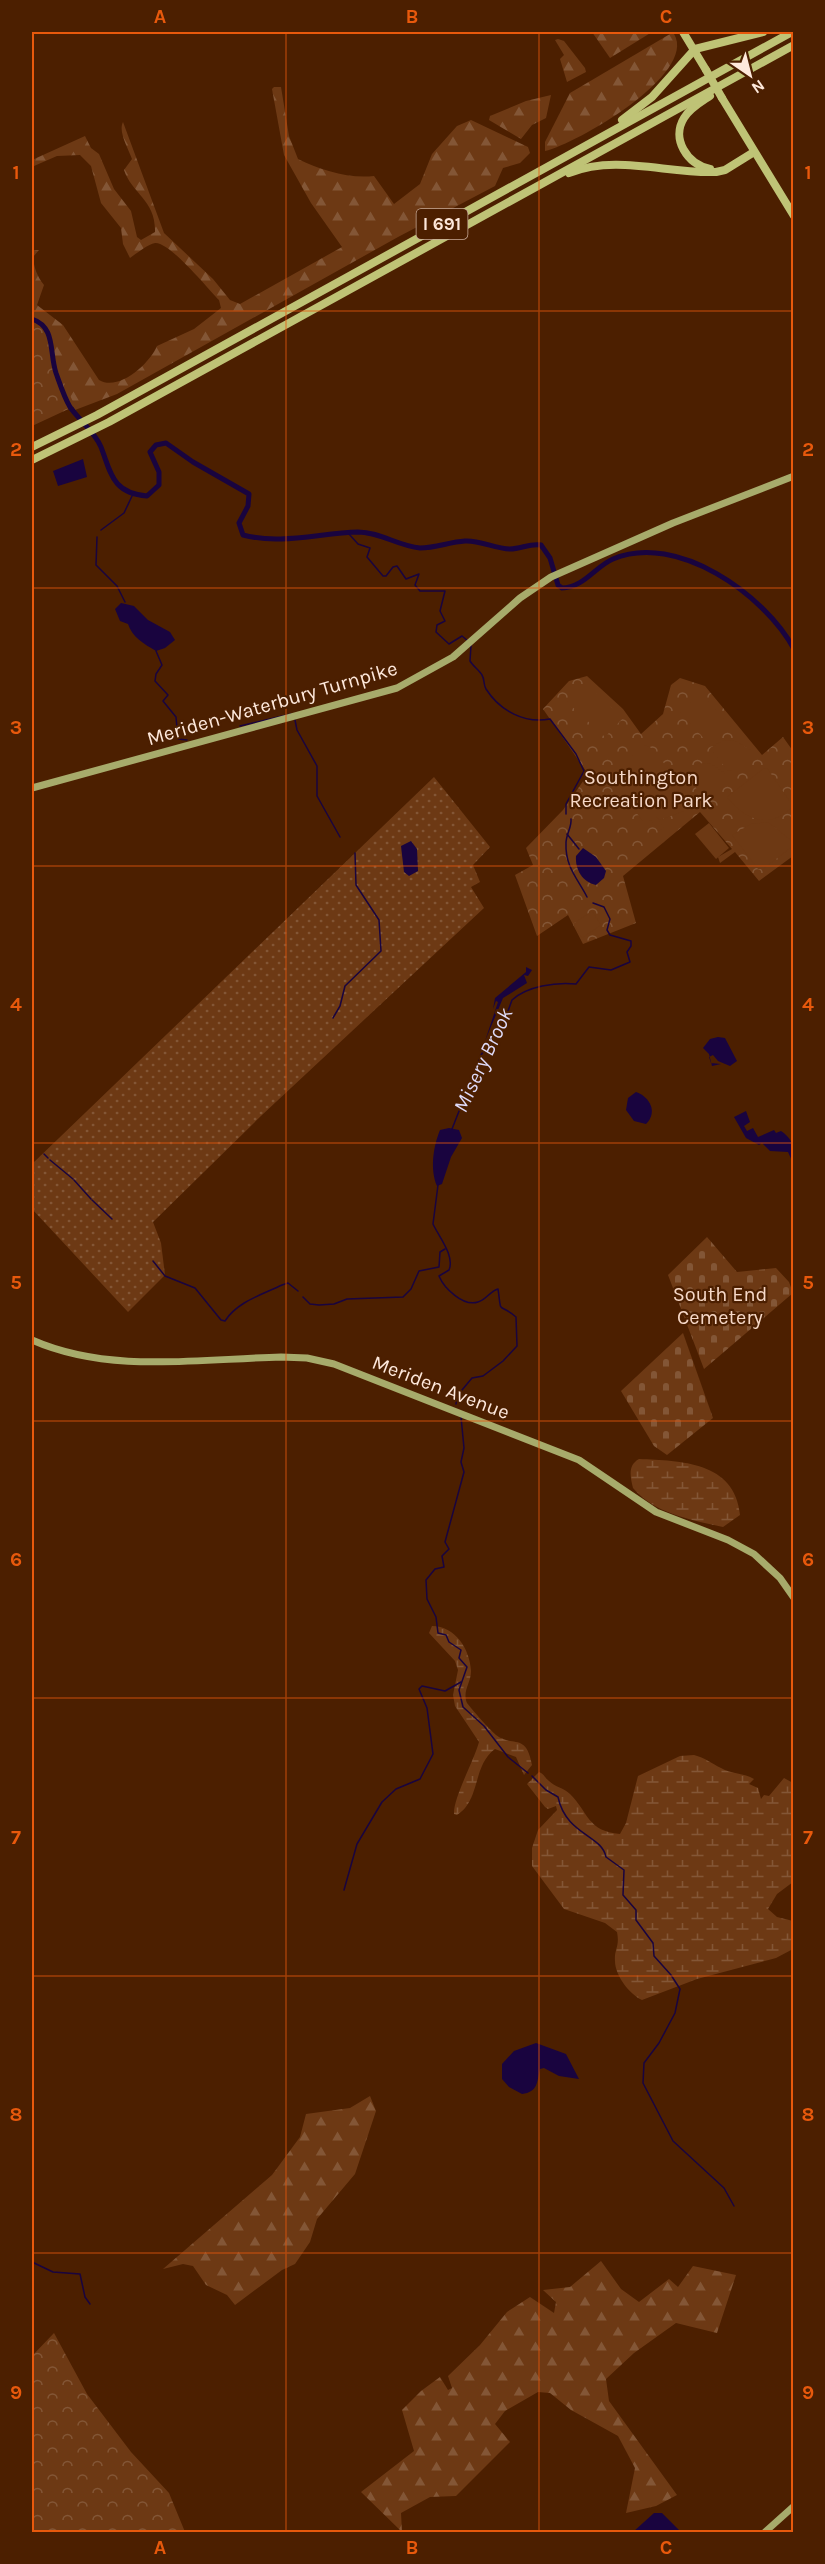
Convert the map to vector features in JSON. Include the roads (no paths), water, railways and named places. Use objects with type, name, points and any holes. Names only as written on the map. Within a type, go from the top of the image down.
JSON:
[{"type":"highway","points":[[683,32],[794,216]]},
{"type":"highway","points":[[561,159],[646,102],[694,50],[763,32]]},
{"type":"highway","name":"I 691","points":[[32,447],[93,417],[792,32]]},
{"type":"highway","name":"I 691","points":[[32,460],[100,427],[794,45]]},
{"type":"highway","points":[[728,167],[709,169],[693,162],[682,147],[681,127],[691,110],[753,67]]},
{"type":"highway","points":[[528,191],[574,171],[596,166],[624,165],[721,171],[754,152]]},
{"type":"main road","name":"Meriden-Waterbury Turnpike","points":[[32,788],[375,695],[421,676],[470,644],[520,598],[554,576],[673,523],[794,476]]},
{"type":"main road","name":"Meriden Avenue","points":[[32,1340],[57,1350],[102,1360],[281,1357],[307,1358],[334,1364],[579,1460],[656,1512],[728,1540],[754,1554],[780,1578],[794,1598]]},
{"type":"main road","points":[[765,2532],[794,2506]]},
{"type":"waterway","points":[[32,319],[40,323],[48,334],[56,373],[68,403],[95,436],[111,473],[126,491],[147,496],[159,485],[159,472],[150,452],[156,445],[166,443],[193,462],[249,494],[248,506],[239,523],[243,535],[286,539],[358,532],[374,534],[420,548],[465,541],[510,549],[541,545],[550,558],[558,585],[562,588],[583,581],[613,559],[638,553],[664,554],[691,561],[741,590],[781,629],[794,649]]},
{"type":"waterway","points":[[101,530],[124,513],[133,494]]},
{"type":"waterway","name":"Misery Brook","points":[[349,534],[358,544],[370,548],[367,557],[383,576],[397,566],[406,579],[419,574],[415,585],[420,591],[445,591],[440,611],[445,621],[437,625],[436,632],[449,644],[462,636],[468,641]]},
{"type":"waterway","points":[[97,537],[96,565],[117,586],[125,602]]},
{"type":"waterway","name":"Misery Brook","points":[[471,645],[470,661],[482,675],[485,687],[498,704],[522,718],[550,719],[576,754],[584,771],[566,804],[566,814]]},
{"type":"waterway","points":[[156,651],[162,665],[156,674],[155,681],[168,695],[163,701],[176,717],[178,739],[187,740]]},
{"type":"waterway","points":[[240,726],[291,714]]},
{"type":"waterway","points":[[295,720],[297,730],[317,766],[317,796],[340,837]]},
{"type":"waterway","name":"Misery Brook","points":[[571,819],[566,851],[573,872],[587,897]]},
{"type":"waterway","points":[[567,834],[579,849]]},
{"type":"waterway","points":[[333,1018],[340,1006],[345,986],[381,951],[379,920],[356,885],[355,853]]},
{"type":"waterway","name":"Misery Brook","points":[[452,1129],[481,1055],[504,1022],[512,1000],[534,988],[576,984],[589,967],[611,970],[630,962],[627,952],[631,941],[610,935],[607,930],[610,919],[604,907],[593,903]]},
{"type":"waterway","points":[[44,1154],[48,1158]]},
{"type":"waterway","points":[[50,1160],[73,1179]]},
{"type":"waterway","points":[[74,1180],[91,1199]]},
{"type":"waterway","name":"Misery Brook","points":[[438,1185],[433,1224],[450,1259],[449,1270],[439,1276],[441,1281],[460,1299],[472,1303],[481,1301],[498,1289],[501,1308],[516,1317],[517,1346],[503,1361],[483,1376],[472,1378],[457,1396],[456,1404]]},
{"type":"waterway","points":[[92,1200],[112,1219]]},
{"type":"waterway","points":[[303,1297],[310,1304],[319,1305],[334,1304],[347,1299],[403,1297],[411,1289],[419,1271],[439,1267],[440,1252],[445,1249]]},
{"type":"waterway","points":[[153,1261],[165,1276],[195,1288],[221,1320],[225,1321],[243,1304],[282,1285],[288,1283],[298,1291]]},
{"type":"waterway","name":"Misery Brook","points":[[461,1417],[464,1448],[461,1462],[464,1472],[445,1542],[449,1549],[442,1556],[444,1567],[435,1569],[426,1580],[427,1599],[436,1617],[438,1633],[446,1635],[449,1642],[461,1650],[459,1658],[467,1667],[459,1690],[463,1707],[484,1726],[508,1757],[528,1773]]},
{"type":"waterway","points":[[344,1890],[357,1844],[382,1802],[396,1789],[420,1779],[433,1754],[427,1708],[419,1689],[422,1686],[445,1691],[461,1682]]},
{"type":"waterway","name":"Misery Brook","points":[[532,1776],[546,1790],[558,1797],[568,1819],[598,1844],[606,1857],[624,1870],[623,1895],[636,1910],[636,1920],[653,1943],[654,1956],[680,1989],[675,2013],[659,2043],[644,2063],[643,2083],[673,2141],[724,2188],[734,2206]]},
{"type":"waterway","points":[[32,2262],[53,2272],[80,2274],[85,2297],[90,2304]]},
{"type":"park label","name":"Southington Recreation Park","points":[[641,788]]},
{"type":"park label","name":"South End Cemetery","points":[[720,1306]]}]
